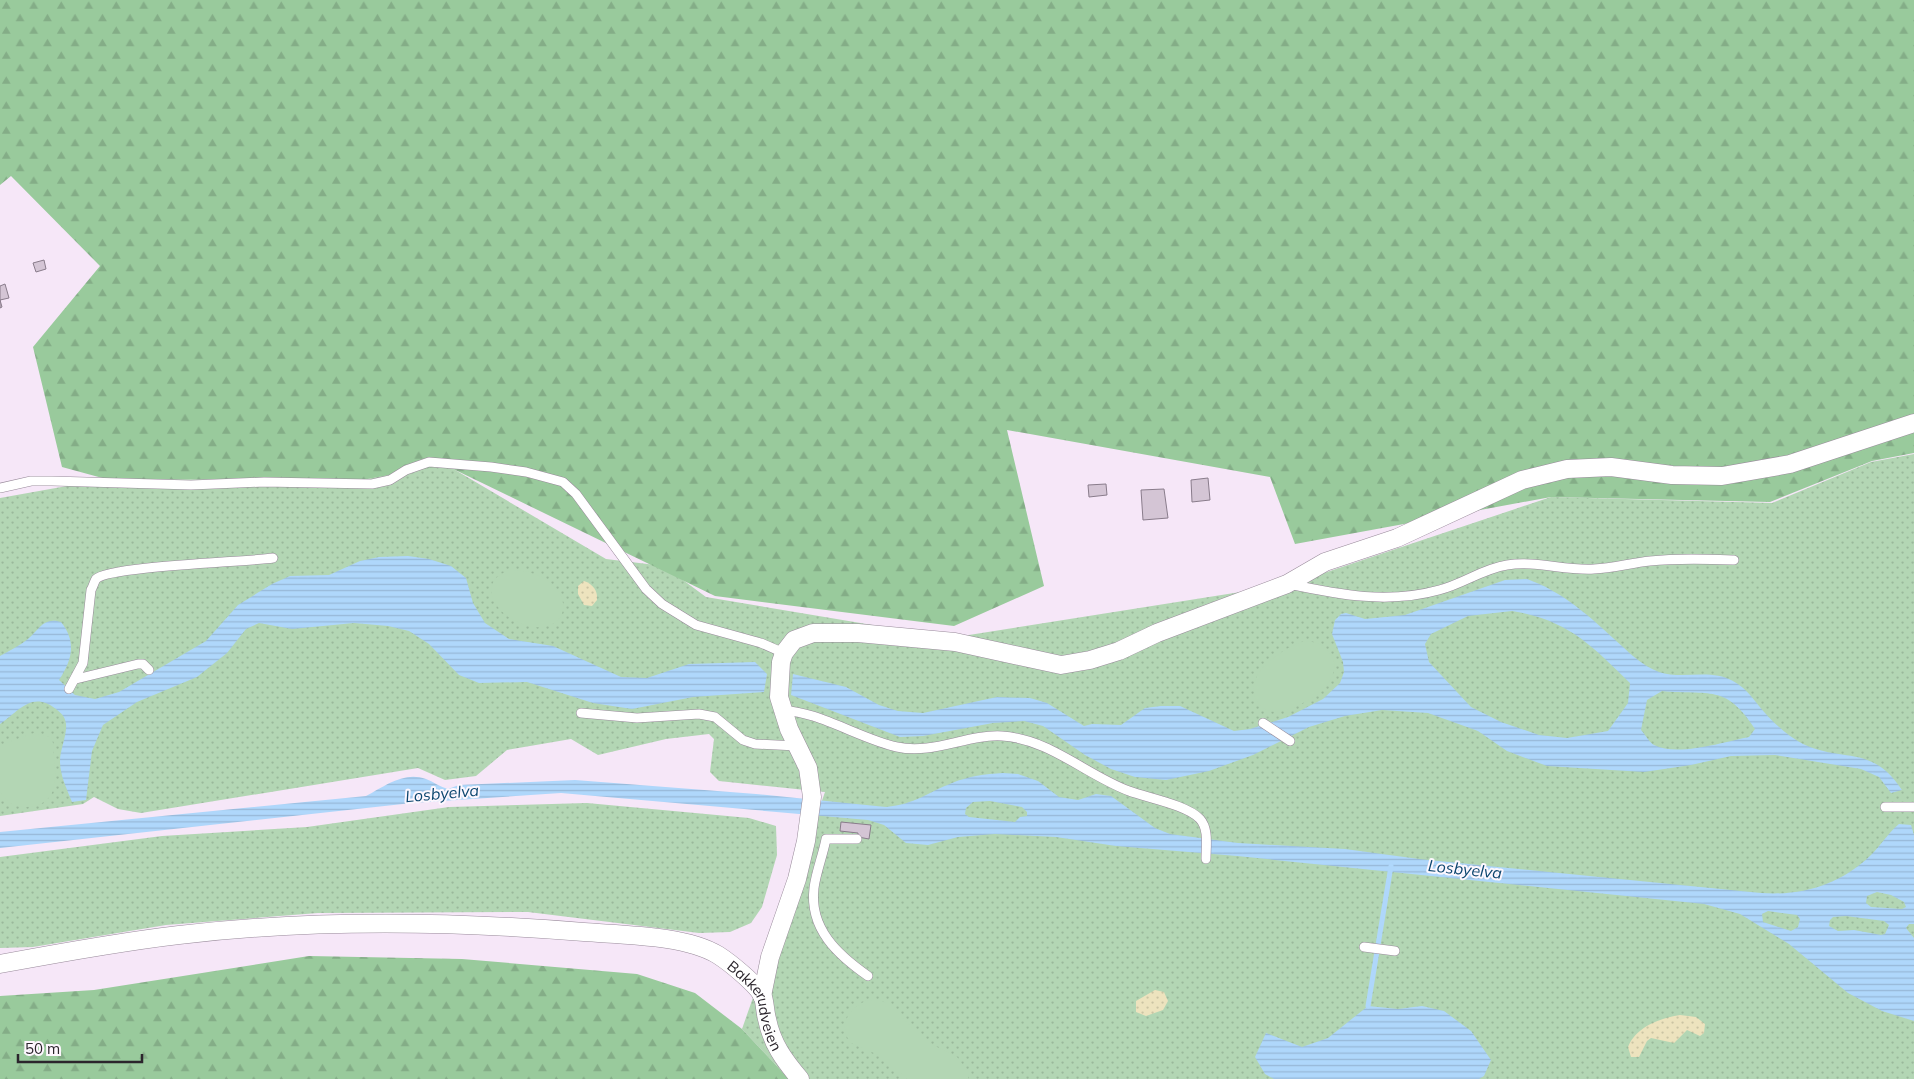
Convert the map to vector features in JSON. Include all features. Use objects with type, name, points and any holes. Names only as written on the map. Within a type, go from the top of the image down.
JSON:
[{"type":"street","points":[[762,996],[770,957],[797,879],[806,841],[812,797],[808,768],[782,711],[779,683],[784,653],[794,640],[813,633],[858,633],[955,642],[1061,665],[1119,651],[1157,633],[1287,584],[1325,562],[1397,538],[1522,480],[1568,469],[1611,466],[1672,475],[1722,476],[1790,464],[1914,423]]},
{"type":"street","name":"Bakkerudveien","points":[[0,964],[180,934],[282,926],[392,922],[492,924],[638,936],[698,946],[717,955],[735,968],[762,996],[771,1037],[781,1057],[800,1079]]},
{"type":"lane","points":[[0,488],[31,481],[192,485],[273,482],[372,484],[390,480],[406,470],[430,462],[526,472],[563,482],[576,494],[646,589],[662,604],[696,625],[761,643],[784,653]]},
{"type":"lane","points":[[69,689],[83,663],[91,590],[96,579],[116,572],[273,558]]},
{"type":"lane","points":[[1287,584],[1336,594],[1371,598],[1412,597],[1442,590],[1485,570],[1508,565],[1530,564],[1593,570],[1686,558],[1734,560]]},
{"type":"lane","points":[[76,679],[138,664],[143,664],[149,670]]},
{"type":"lane","points":[[782,711],[802,712],[868,740],[900,748],[931,748],[1000,736],[1028,739],[1113,784],[1196,815],[1203,823],[1206,832],[1206,859]]},
{"type":"lane","points":[[581,713],[637,718],[699,714],[715,717],[743,740],[755,744],[797,746]]},
{"type":"lane","points":[[1263,723],[1290,741]]},
{"type":"lane","points":[[1885,807],[1914,807]]},
{"type":"lane","points":[[826,839],[814,886],[813,905],[816,920],[828,940],[843,958],[868,976]]},
{"type":"lane","points":[[806,841],[857,839]]},
{"type":"lane","points":[[1364,947],[1395,951]]},
{"type":"green space","points":[[0,0],[1914,0],[1914,453],[1872,461],[1770,502],[1551,497],[1295,544],[1270,477],[1007,430],[1044,586],[954,626],[715,596],[445,465],[362,480],[106,479],[62,467],[33,347],[100,266],[11,176],[0,185]]},
{"type":"green space","points":[[1914,454],[1914,1079],[789,1079],[742,1029],[825,792],[719,781],[710,772],[714,739],[709,734],[666,739],[598,755],[571,739],[507,750],[476,776],[445,780],[418,768],[141,813],[118,809],[94,797],[83,804],[0,816],[0,498],[106,479],[362,480],[445,464],[606,559],[664,566],[706,597],[950,638],[1291,584],[1551,497],[1772,503],[1871,462]]},
{"type":"green space","points":[[510,570],[533,573],[553,585],[563,603],[561,616],[557,621],[543,627],[530,626],[517,622],[497,606],[492,596],[492,586],[497,577]]},
{"type":"green space","points":[[1304,641],[1320,644],[1331,654],[1335,665],[1330,681],[1319,693],[1304,703],[1287,710],[1271,711],[1263,708],[1255,697],[1254,687],[1256,678],[1261,670],[1277,655]]},
{"type":"green space","points":[[34,733],[51,737],[55,764],[54,784],[52,793],[47,800],[38,805],[18,806],[8,801],[0,792],[0,751],[6,743]]},
{"type":"green space","points":[[587,803],[749,818],[776,826],[777,855],[762,907],[751,923],[730,932],[699,933],[528,912],[318,913],[166,925],[33,947],[0,948],[0,857],[162,836],[307,827],[449,807]]},
{"type":"green space","points":[[309,956],[462,959],[637,974],[695,993],[742,1029],[789,1079],[0,1079],[0,996],[94,990]]},
{"type":"green space","points":[[868,1000],[882,1001],[889,1005],[927,1042],[957,1057],[969,1073],[968,1079],[907,1079],[883,1057],[851,1043],[845,1030],[847,1018],[855,1007]]},
{"type":"sand","points":[[584,581],[592,586],[597,594],[597,600],[592,606],[584,605],[578,594],[578,586]]},
{"type":"sand","points":[[1155,990],[1164,992],[1168,1001],[1163,1010],[1146,1016],[1136,1012],[1136,1001]]},
{"type":"sand","points":[[1680,1015],[1696,1017],[1705,1024],[1704,1033],[1700,1036],[1687,1030],[1674,1043],[1651,1038],[1647,1041],[1639,1057],[1631,1057],[1628,1047],[1637,1034],[1657,1021]]},
{"type":"water","points":[[408,556],[429,559],[451,566],[466,578],[473,603],[485,623],[509,639],[553,646],[621,677],[647,678],[689,664],[755,662],[767,674],[764,692],[693,697],[632,709],[593,703],[527,682],[479,683],[459,675],[429,644],[409,631],[388,626],[354,623],[292,629],[259,623],[246,629],[227,653],[197,677],[137,702],[103,725],[92,751],[86,800],[72,802],[62,777],[60,756],[66,724],[60,712],[40,701],[33,702],[26,704],[0,724],[0,656],[25,642],[42,625],[50,621],[61,622],[66,629],[71,644],[70,658],[59,680],[75,695],[95,699],[119,692],[206,641],[238,605],[272,584],[290,576],[329,575],[360,561],[379,557]]},
{"type":"water","points":[[1527,579],[1551,590],[1573,604],[1635,657],[1652,669],[1677,675],[1715,675],[1733,681],[1747,691],[1765,713],[1787,734],[1803,744],[1818,750],[1868,760],[1880,766],[1902,790],[1891,793],[1879,777],[1861,769],[1775,755],[1731,756],[1691,765],[1644,772],[1547,766],[1507,751],[1478,731],[1428,713],[1382,710],[1345,716],[1309,727],[1253,755],[1209,771],[1166,780],[1135,777],[1111,769],[1085,755],[1043,726],[1024,721],[993,723],[923,736],[900,737],[791,695],[793,674],[846,687],[879,705],[898,711],[923,713],[997,697],[1030,698],[1047,703],[1084,726],[1092,724],[1121,725],[1145,708],[1180,706],[1234,731],[1250,729],[1288,717],[1323,699],[1340,683],[1344,672],[1343,662],[1332,634],[1335,620],[1341,614],[1346,613],[1365,619],[1405,615],[1505,580]],"holes":[[[1512,611],[1532,615],[1564,628],[1590,646],[1630,683],[1628,703],[1608,731],[1567,738],[1539,735],[1501,722],[1471,707],[1429,662],[1425,644],[1431,634],[1468,616]],[[1662,691],[1705,693],[1725,698],[1735,704],[1755,729],[1749,737],[1701,747],[1675,750],[1654,745],[1641,730],[1647,700]]]},
{"type":"water","name":"Losbyelva","points":[[1003,773],[1018,774],[1038,781],[1059,797],[1078,800],[1096,794],[1111,796],[1155,828],[1170,834],[1238,843],[1345,849],[1419,859],[1761,893],[1791,893],[1833,881],[1846,874],[1871,855],[1899,824],[1911,825],[1914,835],[1914,924],[1909,924],[1906,928],[1914,938],[1914,1021],[1882,1011],[1848,993],[1789,944],[1740,914],[1704,904],[1237,856],[1116,846],[1056,837],[995,834],[958,837],[928,845],[906,843],[884,825],[868,820],[561,793],[412,803],[0,848],[0,832],[366,796],[388,784],[410,777],[426,779],[448,789],[459,785],[575,780],[756,794],[886,807],[913,801],[965,779]],"holes":[[[990,801],[1022,807],[1027,812],[1027,816],[1020,817],[1015,822],[969,817],[965,814],[966,808],[973,802]],[[1877,892],[1891,895],[1904,902],[1906,907],[1902,909],[1871,907],[1866,903],[1867,896]],[[1768,911],[1797,915],[1800,919],[1798,927],[1791,931],[1763,922],[1762,914]],[[1846,916],[1884,921],[1889,925],[1885,934],[1881,935],[1854,930],[1838,931],[1829,926],[1830,920],[1833,917]]]},
{"type":"water","points":[[1368,1006],[1398,1009],[1422,1006],[1444,1011],[1471,1031],[1491,1060],[1484,1076],[1479,1079],[1274,1079],[1265,1074],[1255,1057],[1266,1033],[1302,1047],[1328,1038]]},
{"type":"building","points":[[44,260],[46,269],[36,272],[33,263]]},
{"type":"building","points":[[5,284],[9,298],[0,300],[0,286]]},
{"type":"building","points":[[1208,478],[1210,500],[1192,502],[1191,480]]},
{"type":"building","points":[[1106,484],[1107,495],[1089,497],[1088,485]]},
{"type":"building","points":[[1164,489],[1168,518],[1143,520],[1141,490]]},
{"type":"building","points":[[841,822],[871,825],[869,839],[858,837],[858,833],[840,831]]},
{"type":"waterway","points":[[1368,1006],[1391,866]]}]
